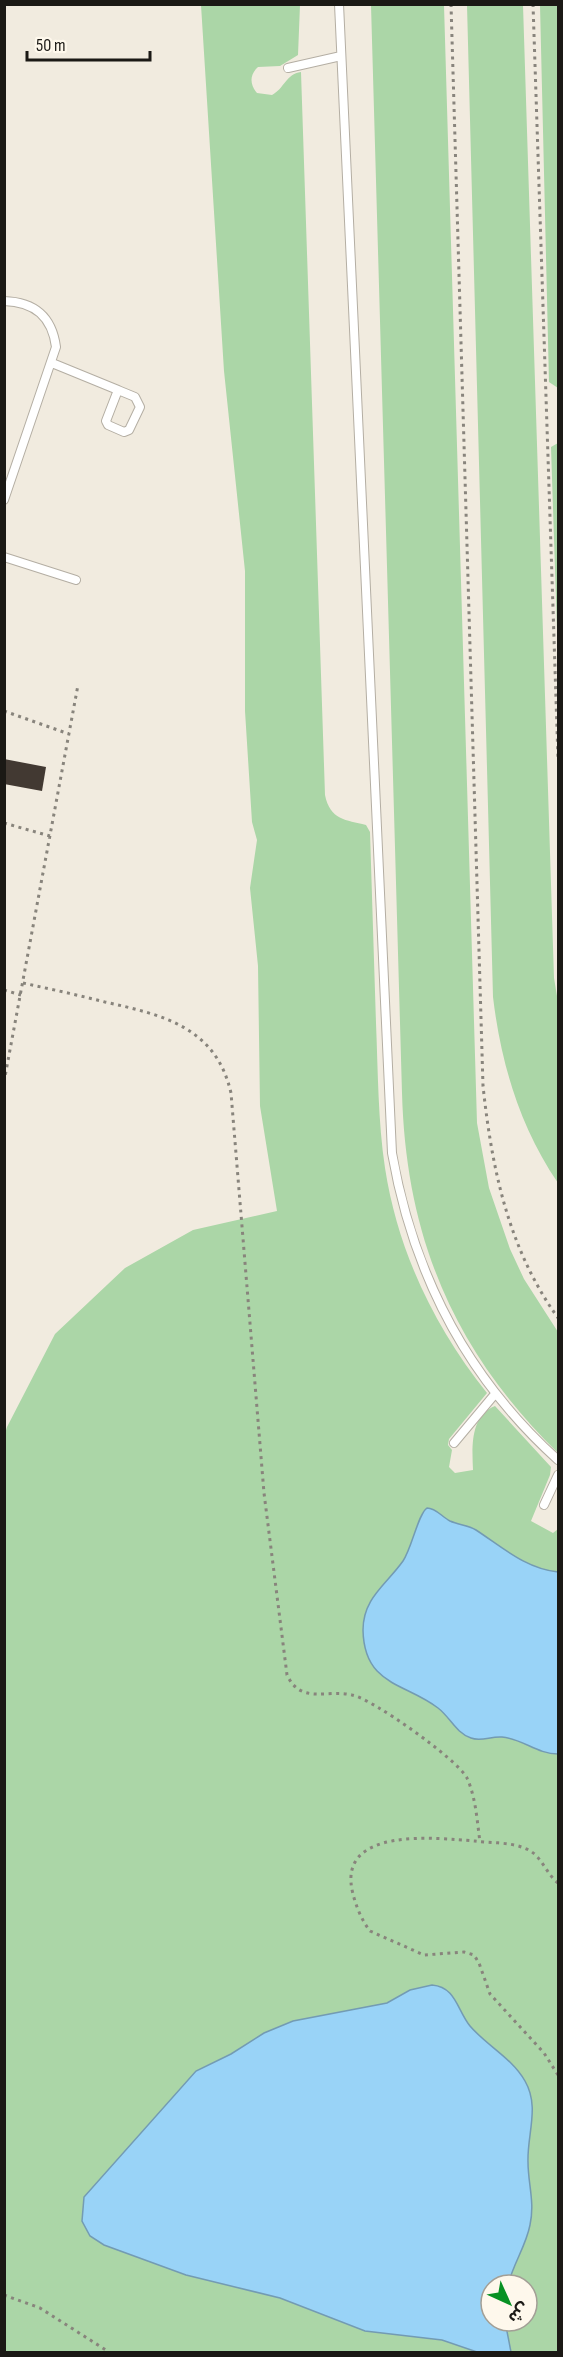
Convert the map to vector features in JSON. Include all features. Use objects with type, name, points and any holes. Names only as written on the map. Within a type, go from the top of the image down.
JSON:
[{"type":"lane","points":[[339,4],[392,1153],[405,1216],[426,1278],[459,1341],[495,1394],[558,1460]]},
{"type":"lane","points":[[288,68],[341,56]]},
{"type":"lane","points":[[4,301],[20,302],[34,307],[46,318],[54,332],[56,348],[4,500]]},
{"type":"lane","points":[[52,363],[118,390],[135,397],[140,407],[130,428],[124,432],[108,425],[106,421],[118,390]]},
{"type":"lane","points":[[4,556],[76,580]]},
{"type":"lane","points":[[454,1443],[495,1394]]},
{"type":"lane","points":[[544,1505],[558,1475]]},
{"type":"path","points":[[451,4],[483,1086],[493,1164],[510,1225],[536,1282],[558,1317]]},
{"type":"path","points":[[534,4],[558,759]]},
{"type":"path","points":[[4,1082],[78,685]]},
{"type":"path","points":[[4,711],[69,734]]},
{"type":"path","points":[[4,823],[50,836]]},
{"type":"path","points":[[23,983],[159,1015],[202,1039],[221,1064],[231,1093],[264,1493],[287,1675],[294,1687],[309,1695],[343,1693],[364,1699],[451,1759],[466,1776],[471,1789],[480,1842]]},
{"type":"path","points":[[4,990],[21,995]]},
{"type":"path","points":[[558,1883],[538,1857],[527,1848],[414,1837],[369,1849],[357,1858],[351,1871],[354,1898],[367,1927],[380,1937],[424,1955],[464,1952],[474,1955],[490,1994],[540,2048],[558,2075]]},
{"type":"path","points":[[4,2295],[40,2308],[109,2352]]},
{"type":"green space","points":[[201,5],[300,5],[298,55],[280,66],[258,67],[253,73],[252,80],[257,93],[272,95],[288,79],[301,72],[325,795],[327,803],[335,814],[340,818],[366,825],[370,832],[379,1096],[385,1168],[399,1229],[421,1288],[451,1342],[487,1393],[449,1439],[448,1445],[452,1450],[449,1467],[455,1473],[473,1470],[474,1433],[481,1417],[495,1406],[551,1467],[550,1475],[531,1521],[553,1533],[558,1529],[558,2352],[5,2352],[4,1437],[55,1334],[125,1268],[193,1230],[277,1211],[260,1106],[258,966],[250,888],[257,840],[252,822],[245,711],[245,571],[224,371]]},
{"type":"green space","points":[[371,5],[444,5],[477,1123],[489,1188],[510,1249],[524,1279],[558,1332],[558,1453],[522,1414],[490,1374],[464,1333],[442,1289],[426,1244],[413,1196],[406,1146],[402,1093]]},
{"type":"green space","points":[[467,5],[523,5],[554,978],[558,1002],[558,1183],[533,1140],[514,1094],[501,1046],[493,997]]},
{"type":"green space","points":[[540,5],[558,5],[558,388],[549,382]]},
{"type":"green space","points":[[558,443],[558,660],[551,447]]},
{"type":"water","points":[[427,1508],[436,1511],[450,1521],[476,1530],[535,1567],[558,1572],[558,1754],[543,1752],[510,1738],[479,1739],[466,1736],[438,1708],[389,1681],[371,1662],[365,1648],[363,1630],[367,1609],[377,1592],[403,1561]]},
{"type":"water","points":[[432,1985],[446,1990],[455,2000],[470,2026],[520,2073],[532,2101],[528,2170],[532,2201],[526,2240],[512,2273],[479,2273],[479,2333],[507,2333],[511,2352],[477,2352],[442,2340],[365,2331],[280,2298],[186,2275],[104,2245],[90,2236],[82,2221],[84,2197],[196,2071],[231,2054],[264,2033],[293,2021],[387,2003],[410,1990]]},
{"type":"building","points":[[4,759],[46,767],[42,791],[4,784]]}]
